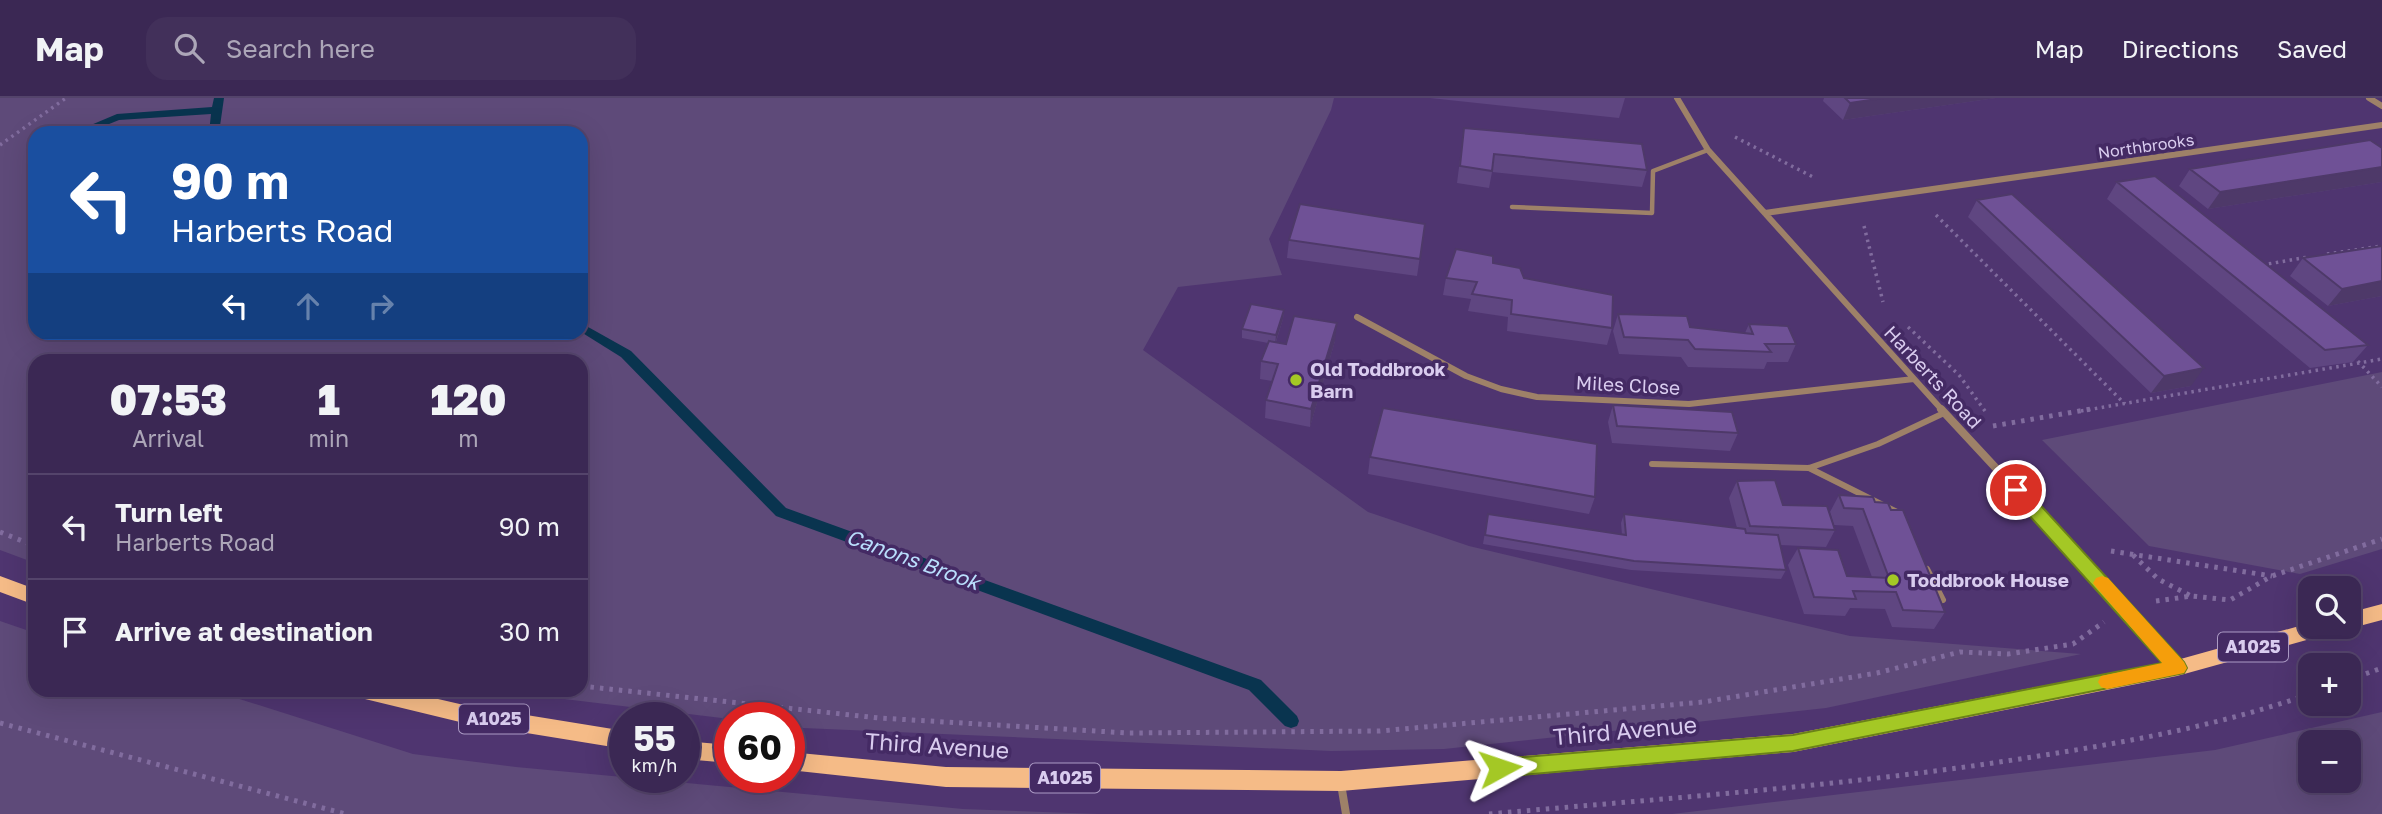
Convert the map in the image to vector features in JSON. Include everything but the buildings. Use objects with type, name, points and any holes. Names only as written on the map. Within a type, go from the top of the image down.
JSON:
[{"type":"main road","points":[[0,584],[28,594]]},
{"type":"main road","points":[[2361,618],[2382,612]]},
{"type":"main road","name":"Third Avenue","points":[[805,763],[946,777],[1341,781],[1793,743],[2177,668],[2298,634]]},
{"type":"main road","name":"A1025","points":[[393,697],[464,715],[609,738]]},
{"type":"street","name":"Harberts Road","points":[[1677,98],[1708,150],[1944,413],[2125,607],[2177,668]]},
{"type":"street","points":[[2369,98],[2382,106]]},
{"type":"street","name":"Northbrooks","points":[[1765,213],[2382,125]]},
{"type":"street","name":"Miles Close","points":[[1357,317],[1466,376],[1501,389],[1537,397],[1689,404],[1914,379]]},
{"type":"street","points":[[1341,781],[1346,814]]},
{"type":"lane","points":[[1512,207],[1652,213],[1653,171],[1708,150]]},
{"type":"lane","points":[[1652,464],[1809,468],[1878,444],[1944,413]]},
{"type":"lane","points":[[1809,468],[1898,510],[1904,522]]},
{"type":"lane","points":[[1926,567],[1943,600]]},
{"type":"path","points":[[0,145],[66,98]]},
{"type":"path","points":[[1730,134],[1858,200],[1885,309]]},
{"type":"path","points":[[1913,192],[2126,404]]},
{"type":"path","points":[[2260,265],[2382,246]]},
{"type":"path","points":[[1905,325],[1959,375],[2000,434]]},
{"type":"path","points":[[2351,354],[2382,387]]},
{"type":"path","points":[[1961,431],[2382,359]]},
{"type":"path","points":[[0,532],[28,543]]},
{"type":"path","points":[[588,687],[879,718],[1128,733],[1380,731],[1703,702],[1877,673],[1960,652],[2008,654],[2073,644],[2125,607],[2192,597],[2230,600],[2272,576],[2382,539]]},
{"type":"path","points":[[2117,561],[2107,551],[2272,576]]},
{"type":"path","points":[[2133,554],[2158,579],[2192,597]]},
{"type":"path","points":[[2361,675],[2382,668]]},
{"type":"path","points":[[1489,814],[1948,772],[2155,737],[2298,698]]},
{"type":"path","points":[[0,723],[346,814]]},
{"type":"shaded area","points":[[0,98],[1334,98],[1331,110],[1269,239],[1282,275],[1178,287],[1143,350],[1368,512],[1469,546],[1850,636],[2081,654],[1826,708],[1444,749],[1331,751],[805,728],[805,702],[714,702],[714,717],[700,715],[700,702],[609,702],[609,704],[547,697],[588,697],[588,354],[28,354],[28,560],[0,550]]},
{"type":"shaded area","points":[[2382,372],[2382,549],[2300,574],[2149,546],[2042,440]]},
{"type":"shaded area","points":[[0,621],[28,631],[28,697],[233,697],[413,754],[609,776],[609,793],[700,793],[700,784],[714,786],[714,793],[793,793],[963,809],[1099,814],[0,814]]},
{"type":"shaded area","points":[[2382,712],[2382,814],[1672,814],[2215,750],[2298,731],[2298,793],[2361,793],[2361,730],[2303,730]]},
{"type":"waterway","name":"Canons Brook","points":[[215,126],[219,98]]},
{"type":"waterway","points":[[94,126],[117,117],[217,110]]},
{"type":"waterway","name":"Canons Brook","points":[[588,331],[626,354],[781,512],[1255,685],[1291,721]]},
{"type":"slow traffic","points":[[2102,583],[2177,668],[2107,682]]},
{"type":"place","name":"Old Toddbrook Barn","points":[[1296,380]]},
{"type":"place","name":"Toddbrook House","points":[[1893,580]]},
{"type":"route","points":[[1500,768],[1793,743],[2177,668],[2125,607],[2016,490]]}]
